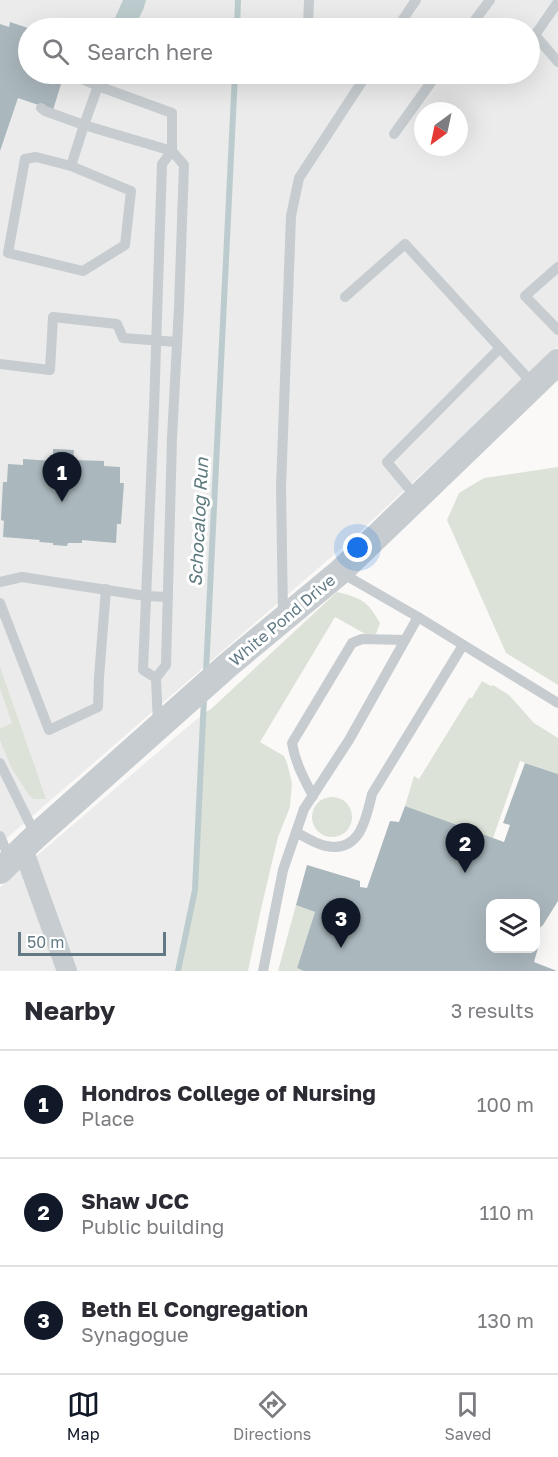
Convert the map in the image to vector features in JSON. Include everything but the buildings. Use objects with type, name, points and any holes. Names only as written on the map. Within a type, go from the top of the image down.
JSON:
[{"type":"street","name":"White Pond Drive","points":[[17,854],[209,682],[340,572],[558,362]]},
{"type":"street","points":[[17,854],[66,971]]},
{"type":"lane","points":[[308,18],[309,0]]},
{"type":"lane","points":[[404,18],[416,0]]},
{"type":"lane","points":[[476,18],[490,0]]},
{"type":"lane","points":[[540,28],[558,2]]},
{"type":"lane","points":[[540,41],[558,62]]},
{"type":"lane","points":[[93,84],[172,113],[172,151],[162,164],[143,670],[156,678]]},
{"type":"lane","points":[[283,619],[281,487],[291,216],[299,178],[360,84]]},
{"type":"lane","points":[[394,134],[430,84]]},
{"type":"lane","points":[[71,166],[98,86]]},
{"type":"lane","points":[[41,108],[84,125],[172,151],[184,165],[172,438],[166,665],[156,678],[159,727]]},
{"type":"lane","points":[[36,157],[71,166],[131,191],[125,245],[83,271],[8,253],[25,159],[36,157]]},
{"type":"lane","points":[[345,297],[405,244],[534,385]]},
{"type":"lane","points":[[558,267],[525,296],[558,330]]},
{"type":"lane","points":[[0,364],[50,370],[52,317],[117,324],[123,338],[177,342]]},
{"type":"lane","points":[[416,497],[387,462],[500,348]]},
{"type":"lane","points":[[340,572],[558,703]]},
{"type":"lane","points":[[0,582],[22,577],[146,596],[168,597]]},
{"type":"lane","points":[[0,603],[49,730],[98,706],[106,589]]},
{"type":"lane","points":[[263,971],[283,870],[304,809],[349,740],[418,618]]},
{"type":"lane","points":[[313,796],[294,754],[292,743],[352,643],[362,639],[405,640]]},
{"type":"lane","points":[[296,832],[325,846],[341,847],[352,843],[360,832],[367,815],[372,794],[464,645]]},
{"type":"lane","points":[[0,763],[17,854]]},
{"type":"lane","points":[[0,836],[17,854]]},
{"type":"shaded area","points":[[0,0],[558,0],[558,347],[353,538],[0,844]]},
{"type":"shaded area","points":[[123,0],[146,0],[139,18],[115,18]]},
{"type":"shaded area","points":[[558,467],[558,685],[506,653],[447,520],[459,493],[484,478]]},
{"type":"shaded area","points":[[337,592],[363,601],[380,623],[376,634],[367,635],[335,617],[260,742],[284,756],[292,783],[290,807],[278,837],[248,971],[178,971],[195,890],[204,713]]},
{"type":"shaded area","points":[[0,667],[46,799],[34,799],[29,795],[12,769],[0,740],[0,729],[12,723],[0,688]]},
{"type":"shaded area","points":[[482,681],[509,695],[534,723],[558,738],[558,774],[520,761],[493,838],[405,806],[414,776],[419,779]]},
{"type":"shaded area","points":[[204,713],[195,890],[178,971],[0,971],[0,887]]},
{"type":"shaded area","points":[[332,797],[340,798],[346,803],[351,809],[351,825],[346,831],[340,836],[332,837],[324,836],[318,831],[313,825],[312,817],[313,809],[318,803],[324,798]]},
{"type":"shaded area","points":[[296,905],[315,912],[297,968],[304,971],[278,971]]},
{"type":"waterway","name":"Schocalog Run","points":[[237,18],[238,0]]},
{"type":"waterway","name":"Schocalog Run","points":[[206,672],[235,84]]},
{"type":"waterway","name":"Schocalog Run","points":[[178,971],[195,890],[204,698]]},
{"type":"place","name":"Hondros College of Nursing","points":[[62,502]]},
{"type":"place","name":"Shaw JCC","points":[[465,873]]},
{"type":"place","name":"Beth El Congregation","points":[[341,948]]}]
